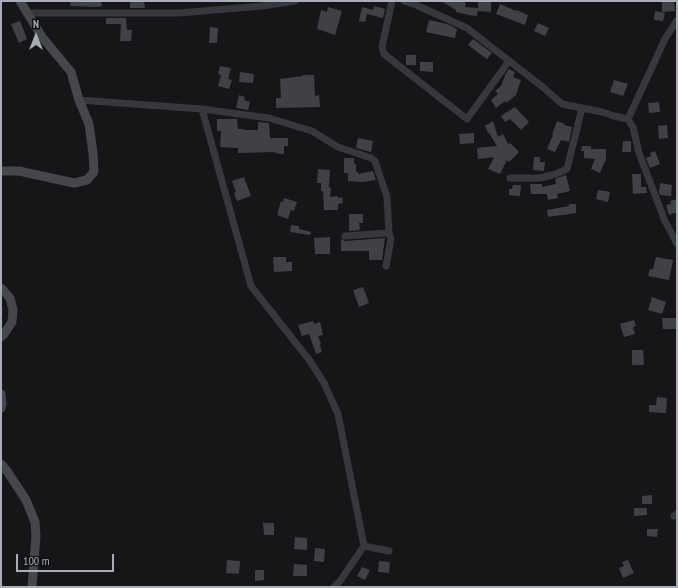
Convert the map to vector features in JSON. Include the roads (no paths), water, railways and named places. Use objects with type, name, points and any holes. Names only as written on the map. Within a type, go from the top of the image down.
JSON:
[{"type":"main road","points":[[1,171],[19,171],[74,183],[87,180],[94,172],[89,124],[78,100],[71,72],[42,37],[20,1]]},
{"type":"main road","points":[[1,288],[10,298],[13,310],[12,322],[1,337]]},
{"type":"main road","points":[[1,394],[1,408]]},
{"type":"main road","points":[[1,464],[26,500],[35,522],[36,536],[32,587]]},
{"type":"street","points":[[28,13],[179,13],[262,6],[295,1]]},
{"type":"street","points":[[392,1],[382,47],[384,54],[467,120],[509,61]]},
{"type":"street","points":[[404,1],[467,28],[544,88],[562,104],[628,119],[633,127],[639,153],[665,221],[677,244]]},
{"type":"street","points":[[628,119],[665,39],[677,20]]},
{"type":"street","points":[[78,100],[202,109],[269,118],[312,131],[338,147],[371,158],[375,161],[387,197],[389,233],[391,239],[386,266]]},
{"type":"street","points":[[510,178],[540,178],[556,174],[567,169],[582,108]]},
{"type":"street","points":[[202,109],[251,286],[310,361],[324,383],[338,414],[364,546],[340,581],[334,587]]},
{"type":"street","points":[[345,236],[389,233]]},
{"type":"street","points":[[364,546],[389,551]]}]
